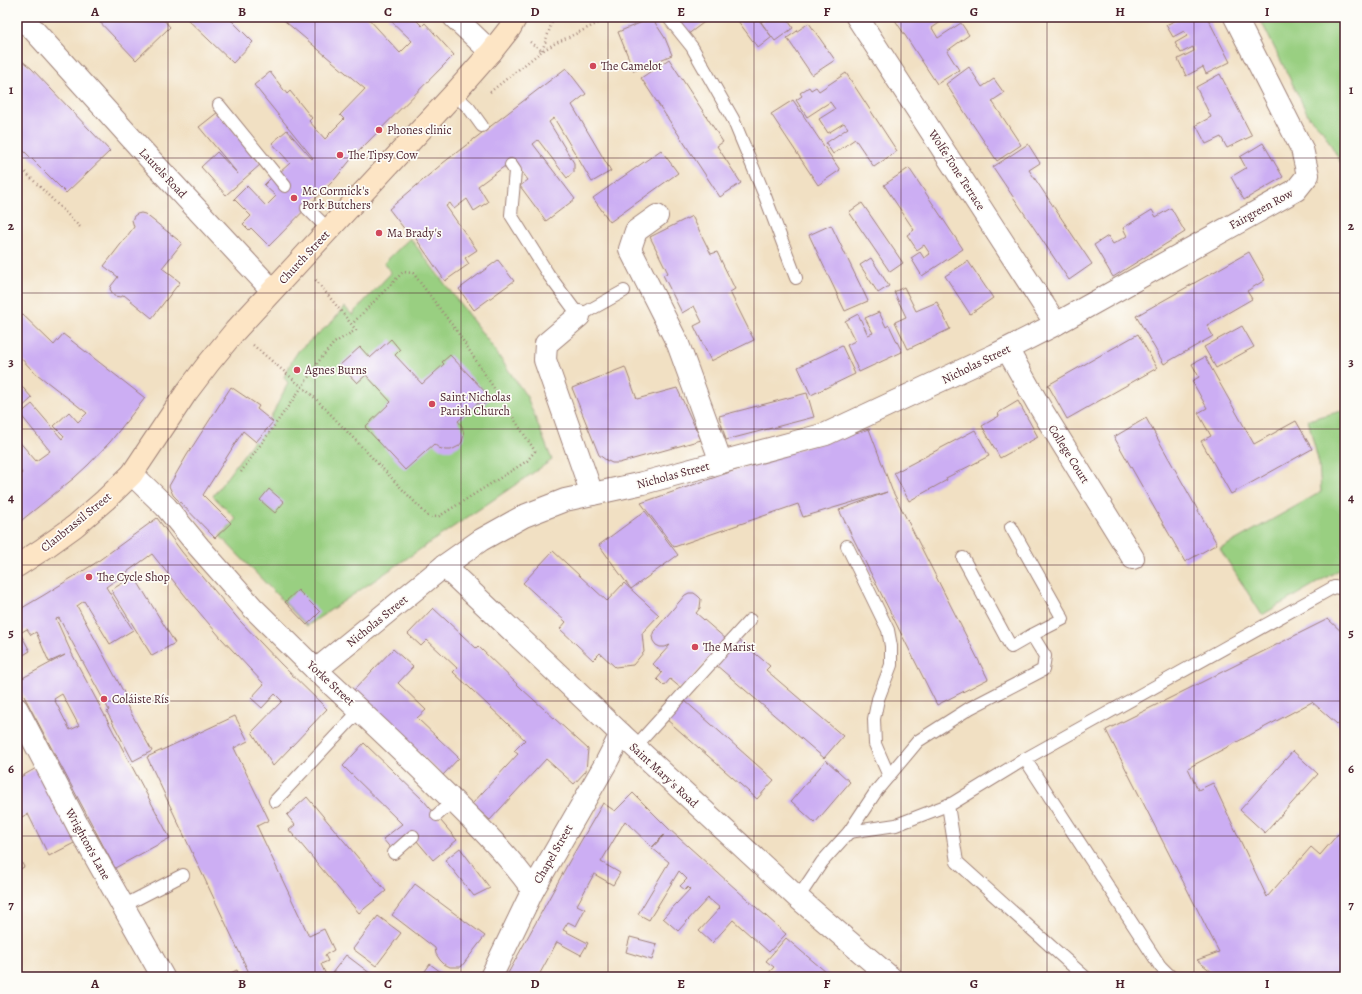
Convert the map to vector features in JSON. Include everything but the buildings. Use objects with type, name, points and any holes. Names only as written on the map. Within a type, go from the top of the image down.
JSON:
[{"type":"main road","name":"Church Street","points":[[132,474],[186,393],[235,330],[329,230],[461,101],[491,52],[510,28],[516,17]]},
{"type":"main road","name":"Clanbrassil Street","points":[[17,566],[75,526],[132,474]]},
{"type":"street","points":[[454,17],[491,52]]},
{"type":"street","name":"Wolfe Tone Terrace","points":[[856,17],[1056,324]]},
{"type":"street","name":"Fairgreen Row","points":[[1056,324],[1296,190],[1308,175],[1302,149],[1235,17]]},
{"type":"street","name":"Laurels Road","points":[[17,19],[30,26],[272,290]]},
{"type":"street","name":"Laurels Road","points":[[17,36],[55,55]]},
{"type":"street","points":[[657,216],[636,231],[630,249],[678,344],[721,462]]},
{"type":"street","points":[[579,316],[546,344],[545,360],[592,494]]},
{"type":"street","name":"Nicholas Street","points":[[316,670],[444,566],[481,540],[524,516],[565,500],[643,484],[826,434],[1007,349],[1056,324]]},
{"type":"street","name":"College Court","points":[[1007,349],[1038,404],[1133,558]]},
{"type":"street","name":"Yorke Street","points":[[132,474],[166,507],[252,607],[316,670],[360,710],[490,838],[533,890]]},
{"type":"street","name":"Saint Mary's Road","points":[[444,566],[628,741],[798,898],[890,977]]},
{"type":"street","name":"Wrighton's Lane","points":[[17,709],[79,828],[163,977]]},
{"type":"street","name":"Chapel Street","points":[[491,977],[533,890],[606,763],[628,741]]},
{"type":"lane","points":[[668,17],[692,47],[733,118],[796,278]]},
{"type":"lane","points":[[461,101],[482,126]]},
{"type":"lane","points":[[219,105],[285,186]]},
{"type":"lane","points":[[512,165],[515,171],[511,216],[548,274],[579,316],[624,291]]},
{"type":"lane","points":[[307,208],[329,230]]},
{"type":"lane","points":[[963,558],[1011,646],[1063,619],[1011,527]]},
{"type":"lane","points":[[847,546],[888,630],[891,646],[891,665],[878,699],[874,719],[875,744],[888,776]]},
{"type":"lane","points":[[849,832],[896,825],[953,803],[1025,759],[1334,587],[1345,589]]},
{"type":"lane","points":[[628,741],[750,620]]},
{"type":"lane","points":[[798,898],[822,862],[849,832],[877,790],[918,741],[970,708],[1043,670],[1045,656],[1032,635]]},
{"type":"lane","points":[[275,801],[360,710]]},
{"type":"lane","points":[[1025,759],[1160,966],[1171,977]]},
{"type":"lane","points":[[437,815],[453,801]]},
{"type":"lane","points":[[948,805],[958,862],[1085,977]]},
{"type":"lane","points":[[394,853],[413,836]]},
{"type":"lane","points":[[123,906],[183,875]]},
{"type":"path","points":[[542,51],[554,17]]},
{"type":"path","points":[[461,101],[542,51],[611,17]]},
{"type":"path","points":[[17,164],[81,228]]},
{"type":"path","points":[[241,472],[319,361],[334,343],[356,330],[301,261]]},
{"type":"path","points":[[235,330],[314,397],[428,516],[438,518],[527,462],[535,451],[456,330],[413,273],[403,272],[352,324]]},
{"type":"green space","points":[[1259,17],[1345,17],[1345,170],[1323,131],[1309,117]]},
{"type":"green space","points":[[410,238],[489,342],[527,397],[552,460],[307,626],[220,536],[236,519],[213,496],[270,419],[288,383],[284,377],[299,350],[332,322],[345,307],[353,316],[355,311],[391,273],[384,263]]},
{"type":"green space","points":[[1345,410],[1345,575],[1339,570],[1262,615],[1220,549],[1321,492],[1319,464],[1308,420]]},
{"type":"place","name":"The Camelot","points":[[593,66]]},
{"type":"place","name":"Phones clinic","points":[[379,130]]},
{"type":"place","name":"The Tipsy Cow","points":[[340,155]]},
{"type":"place","name":"Mc Cormick's Pork Butchers","points":[[294,198]]},
{"type":"place","name":"Ma Brady's","points":[[379,233]]},
{"type":"place","name":"Agnes Burns","points":[[297,370]]},
{"type":"place","name":"Saint Nicholas Parish Church","points":[[432,404]]},
{"type":"place","name":"The Cycle Shop","points":[[89,577]]},
{"type":"place","name":"The Marist","points":[[695,647]]},
{"type":"place","name":"Coláiste Rís","points":[[104,699]]}]
